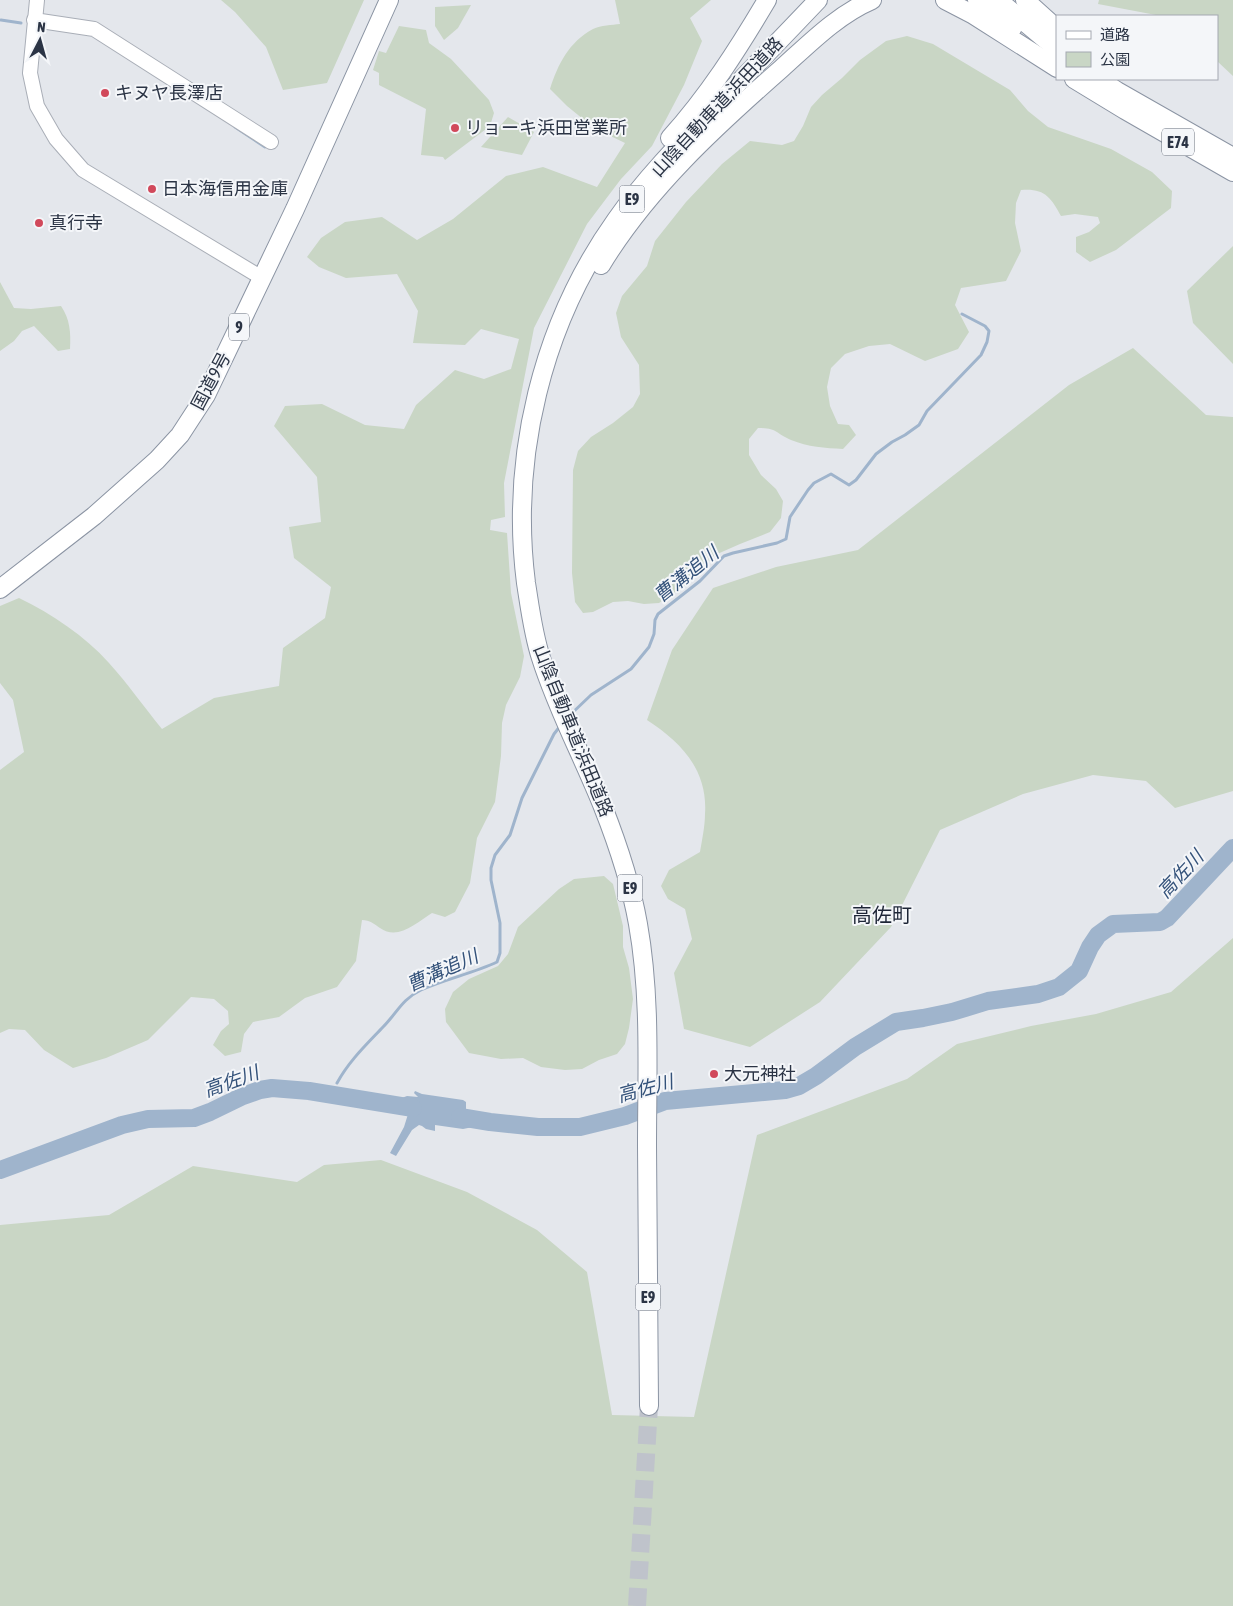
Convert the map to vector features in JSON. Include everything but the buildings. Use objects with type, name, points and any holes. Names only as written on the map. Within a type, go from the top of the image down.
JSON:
[{"type":"highway","name":"国道9号","points":[[0,589],[94,516],[157,460],[180,435],[206,395],[295,209],[389,0]]},
{"type":"highway","points":[[737,49],[761,0]]},
{"type":"highway","points":[[527,448],[527,413],[543,340],[561,291],[572,270],[587,243],[627,186],[704,98],[767,0]]},
{"type":"highway","name":"山陰自動車道;浜田道路","points":[[649,1406],[647,1030],[642,956],[630,889],[612,830],[541,658],[529,603],[523,546],[522,501],[527,448],[542,377],[561,321],[572,294],[600,243],[638,192],[672,152],[818,0]]},
{"type":"highway","points":[[572,294],[594,278],[624,230],[660,187],[710,135],[817,30],[855,0]]},
{"type":"highway","points":[[759,88],[839,20],[872,0]]},
{"type":"highway","points":[[945,0],[972,14],[1056,67]]},
{"type":"highway","points":[[977,0],[1056,60]]},
{"type":"highway","points":[[998,0],[1056,47]]},
{"type":"highway","points":[[1025,0],[1056,29]]},
{"type":"highway","points":[[1076,80],[1125,110]]},
{"type":"highway","points":[[1082,80],[1125,110]]},
{"type":"highway","name":"E74","points":[[1100,80],[1233,157]]},
{"type":"highway","points":[[1117,80],[1203,141]]},
{"type":"highway","name":"E74","points":[[1125,110],[1233,172]]},
{"type":"street","points":[[37,0],[30,73],[37,106],[56,139],[83,170],[262,278]]},
{"type":"street","points":[[34,20],[94,29],[271,142]]},
{"type":"green space","points":[[221,0],[364,0],[327,83],[283,90],[266,47],[235,12]]},
{"type":"green space","points":[[615,0],[711,0],[690,18],[702,41],[684,85],[652,146],[621,179],[587,224],[534,328],[504,483],[505,517],[491,520],[490,530],[507,533],[511,593],[524,656],[520,677],[506,705],[502,723],[501,756],[495,802],[477,838],[470,883],[455,912],[445,917],[432,913],[413,926],[393,933],[380,928],[370,921],[362,920],[356,961],[337,987],[305,998],[279,1017],[253,1022],[244,1034],[241,1052],[225,1056],[213,1045],[221,1031],[229,1024],[228,1011],[214,999],[191,997],[148,1040],[106,1058],[73,1068],[44,1050],[25,1030],[9,1029],[0,1033],[0,770],[24,752],[13,700],[0,683],[0,606],[19,598],[56,618],[79,635],[109,663],[162,729],[214,698],[279,686],[283,648],[325,618],[331,587],[294,558],[289,527],[321,522],[317,477],[274,426],[285,406],[322,404],[365,425],[404,429],[416,405],[455,370],[484,379],[511,369],[519,339],[481,329],[465,345],[413,343],[418,311],[397,274],[346,278],[319,267],[307,257],[321,238],[345,222],[382,217],[417,240],[453,219],[506,176],[543,167],[597,187],[625,143],[594,128],[550,89],[561,62],[577,40],[593,29],[606,25],[620,24]]},
{"type":"green space","points":[[1099,0],[1233,0],[1233,76],[1218,62],[1218,15],[1156,15],[1098,4]]},
{"type":"green space","points":[[471,5],[458,28],[444,40],[435,26],[435,7]]},
{"type":"green space","points":[[399,26],[426,30],[429,43],[451,59],[489,100],[494,113],[490,126],[445,160],[443,157],[421,155],[426,109],[379,85],[379,73],[373,70],[379,51],[386,53]]},
{"type":"green space","points":[[907,36],[933,44],[1010,90],[1028,111],[1048,127],[1111,149],[1152,172],[1172,191],[1171,208],[1116,250],[1090,262],[1076,252],[1076,237],[1089,232],[1100,223],[1098,217],[1075,214],[1061,216],[1046,195],[1036,191],[1021,190],[1016,203],[1015,223],[1021,251],[1006,281],[961,288],[955,305],[969,332],[958,349],[925,361],[890,344],[869,346],[845,354],[831,368],[827,387],[830,406],[838,424],[849,425],[856,435],[843,449],[823,448],[804,444],[764,428],[758,428],[749,439],[749,455],[761,475],[776,489],[783,501],[781,518],[770,532],[715,555],[689,583],[659,603],[613,602],[593,612],[583,613],[575,602],[572,573],[573,470],[578,451],[591,437],[633,407],[640,394],[639,365],[621,337],[616,313],[622,296],[647,266],[655,241],[686,202],[722,164],[750,141],[782,145],[794,141],[811,107],[822,95],[860,60],[886,41]]},
{"type":"green space","points":[[508,117],[534,132],[522,155],[481,147]]},
{"type":"green space","points":[[1233,246],[1233,364],[1193,323],[1187,291]]},
{"type":"green space","points":[[0,282],[14,308],[31,309],[61,306],[69,326],[70,349],[58,351],[34,326],[22,331],[14,341],[0,351]]},
{"type":"green space","points":[[1133,348],[1206,415],[1233,417],[1233,791],[1175,808],[1146,781],[1093,775],[1023,794],[940,830],[891,927],[820,1002],[750,1047],[684,1029],[674,973],[692,939],[685,909],[668,899],[661,886],[669,870],[700,852],[705,798],[697,771],[690,759],[671,738],[647,720],[672,650],[713,588],[776,567],[858,550],[1069,385]]},
{"type":"green space","points":[[604,876],[613,884],[623,926],[623,947],[629,968],[633,999],[625,1044],[617,1054],[599,1060],[582,1069],[565,1070],[541,1067],[523,1058],[501,1059],[469,1053],[446,1022],[445,1009],[453,992],[469,979],[498,966],[508,954],[518,927],[559,889],[574,879]]},
{"type":"green space","points":[[1233,938],[1233,1606],[0,1606],[0,1225],[109,1215],[193,1166],[297,1182],[324,1165],[381,1160],[467,1192],[537,1230],[587,1272],[612,1415],[694,1417],[757,1135],[907,1079],[957,1044],[1031,1026],[1096,1014],[1171,992]]},
{"type":"water","points":[[415,1091],[422,1094],[463,1100],[466,1102],[466,1109],[483,1116],[483,1125],[463,1129],[435,1125],[435,1131],[419,1125],[412,1130],[396,1156],[390,1153],[404,1127],[409,1111],[395,1111],[390,1108],[391,1102],[407,1096],[418,1097],[414,1093]]},
{"type":"waterway","points":[[1,20],[21,23]]},
{"type":"waterway","points":[[235,127],[265,147]]},
{"type":"waterway","name":"曹溝追川","points":[[570,715],[591,695],[631,669],[649,647],[658,614],[700,581],[724,556],[786,539],[790,517],[814,483],[831,474],[849,485],[856,480],[876,454],[919,425],[927,411],[981,355],[987,342],[989,331],[985,326],[962,314]]},
{"type":"waterway","name":"曹溝追川","points":[[337,1083],[358,1054],[414,994],[430,986],[497,962],[500,953],[500,923],[491,880],[491,868],[495,855],[510,835],[522,798],[554,734],[561,725]]},
{"type":"waterway","name":"高佐川","points":[[460,1117],[538,1127],[580,1127],[625,1116],[665,1101],[785,1090],[799,1086],[816,1076],[855,1047],[896,1022],[952,1012],[988,1001],[1038,994],[1059,987],[1079,971],[1098,935],[1113,924],[1160,922],[1167,918],[1233,848]]},
{"type":"waterway","name":"高佐川","points":[[0,1170],[122,1125],[148,1119],[194,1118],[243,1096],[272,1088],[309,1091],[413,1108]]},
{"type":"tunnel","points":[[637,1606],[649,1406]]},
{"type":"place","name":"キヌヤ長澤店","points":[[105,93]]},
{"type":"place","name":"リョーキ浜田営業所","points":[[455,128]]},
{"type":"place","name":"日本海信用金庫","points":[[152,189]]},
{"type":"place","name":"真行寺","points":[[39,223]]},
{"type":"place","name":"大元神社","points":[[714,1074]]},
{"type":"district","name":"高佐町","points":[[882,915]]}]
